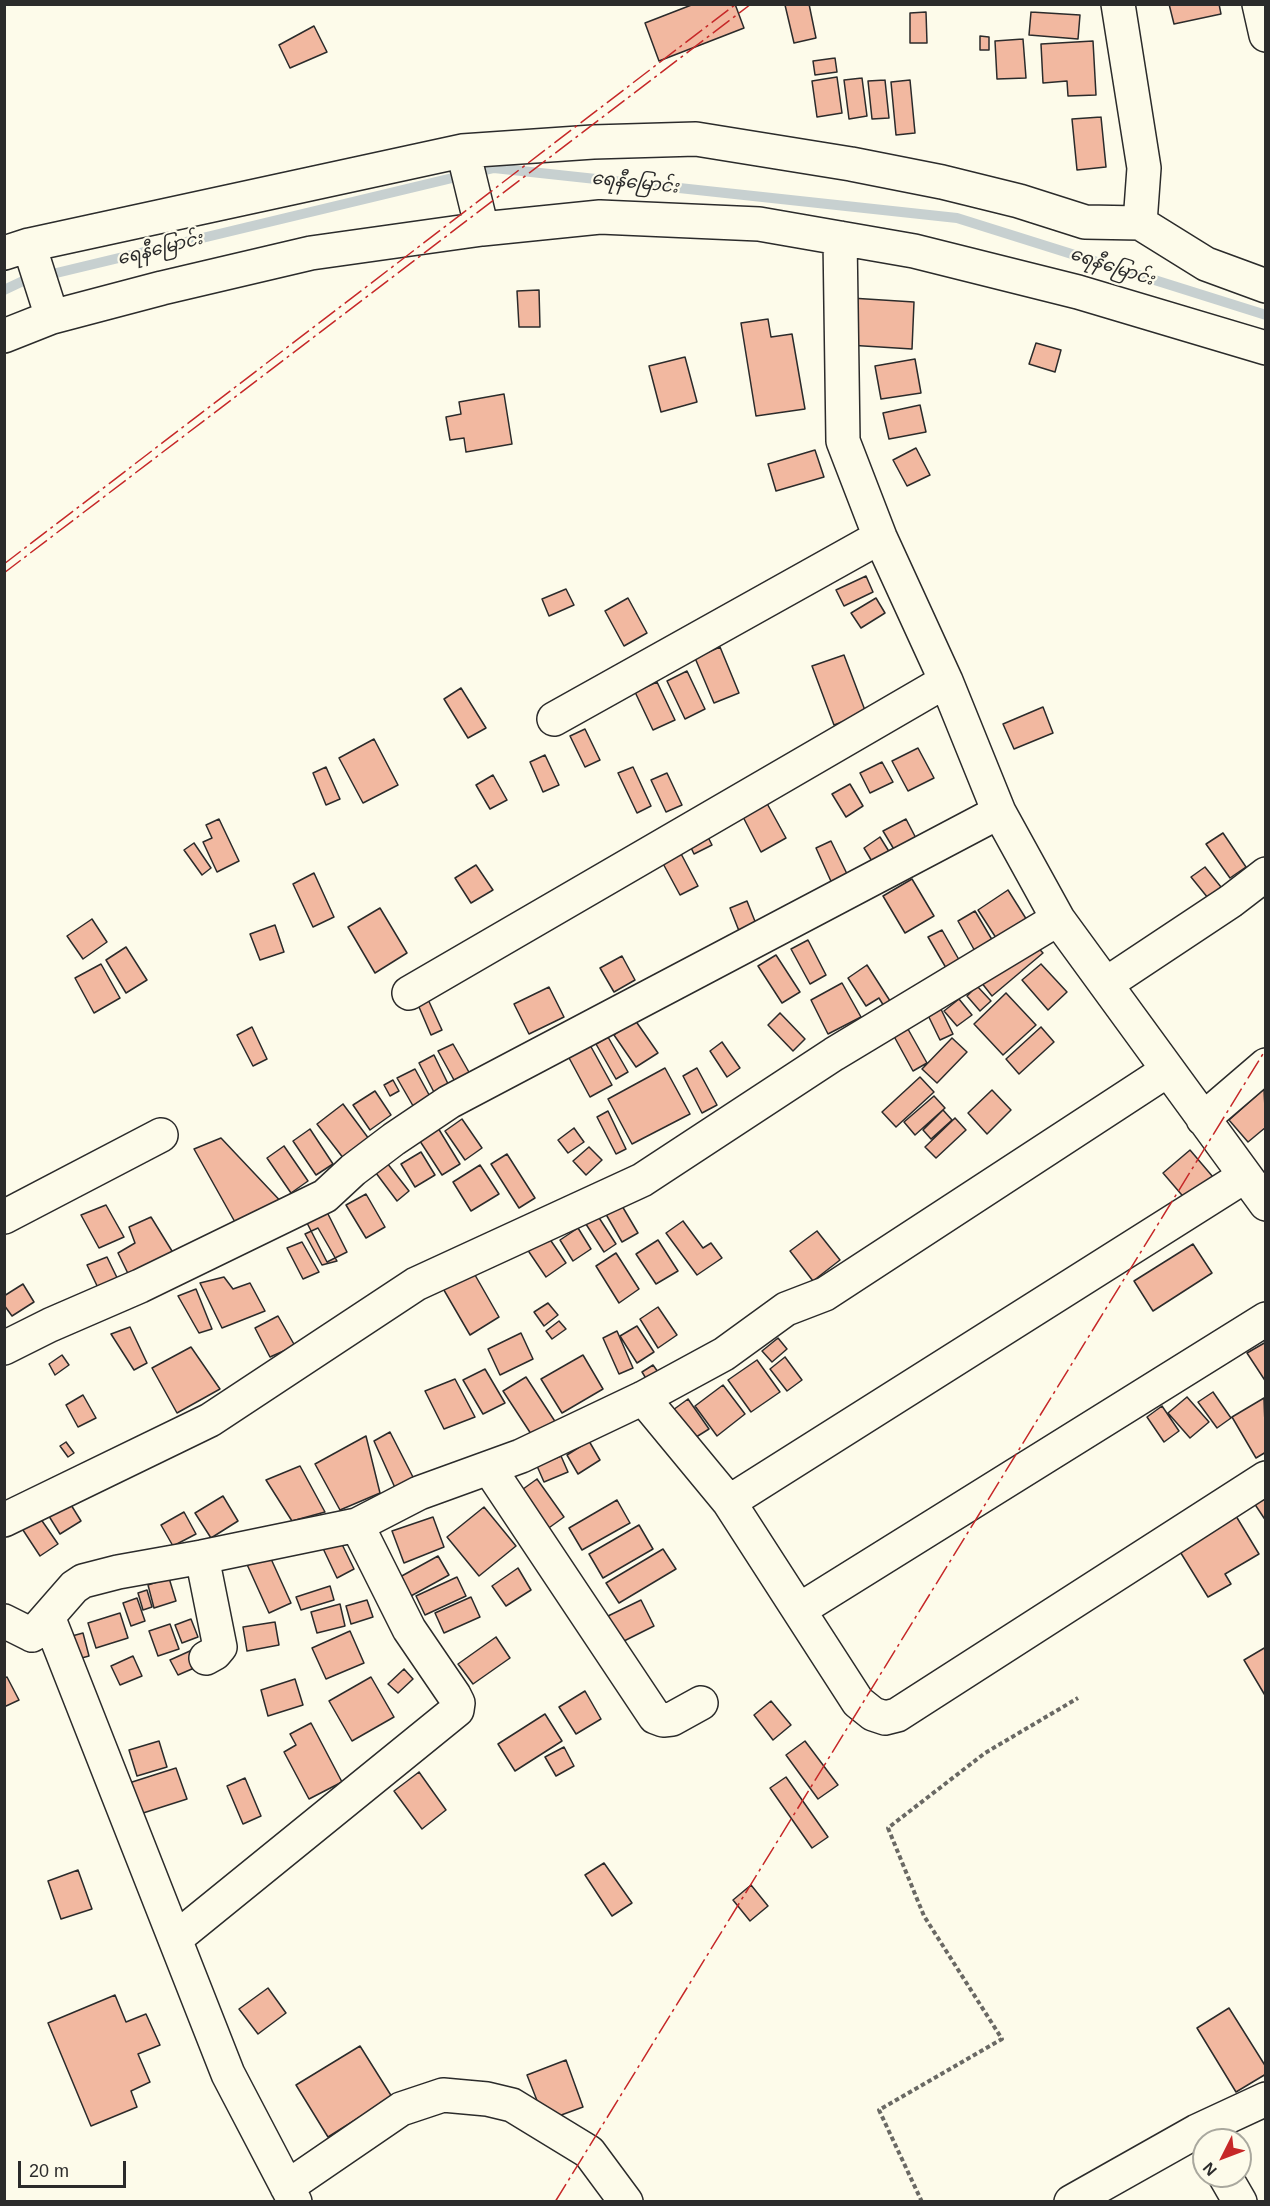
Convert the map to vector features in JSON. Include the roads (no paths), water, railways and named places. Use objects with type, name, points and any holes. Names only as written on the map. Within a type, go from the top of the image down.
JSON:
[{"type":"street","points":[[1118,4],[1144,168],[1140,223]]},
{"type":"street","points":[[1259,4],[1266,35]]},
{"type":"street","points":[[50,314],[22,251],[462,151],[593,142],[696,139],[851,164],[942,182],[1019,201],[1084,222],[1140,223],[1206,264],[1266,286]]},
{"type":"street","points":[[465,159],[481,223]]},
{"type":"street","points":[[4,336],[50,314],[310,253],[481,223],[600,217],[759,224],[914,251],[1078,292],[1266,348]]},
{"type":"street","points":[[840,238],[843,441],[880,537],[946,681],[999,812],[1058,920],[1266,1204]]},
{"type":"street","points":[[554,719],[880,537]]},
{"type":"street","points":[[409,993],[946,681]]},
{"type":"street","points":[[4,1348],[50,1325],[140,1286],[325,1196],[353,1170],[449,1102],[999,812]]},
{"type":"street","points":[[1106,984],[1231,901],[1266,874]]},
{"type":"street","points":[[4,1520],[210,1420],[416,1284],[642,1180],[834,1054],[1058,920]]},
{"type":"street","points":[[1203,1119],[1266,1065]]},
{"type":"street","points":[[18,1628],[65,1598],[83,1581],[118,1572],[357,1525],[419,1493],[521,1456],[643,1398],[724,1354],[786,1309],[825,1294],[1168,1070]]},
{"type":"street","points":[[4,1217],[162,1135]]},
{"type":"street","points":[[729,1502],[1245,1176]]},
{"type":"street","points":[[798,1610],[1266,1319]]},
{"type":"street","points":[[643,1398],[729,1502],[858,1702],[873,1714],[885,1718],[897,1715],[1266,1478]]},
{"type":"street","points":[[489,1468],[655,1717],[663,1720],[672,1719],[701,1703]]},
{"type":"street","points":[[178,1936],[457,1710],[458,1703],[454,1695],[409,1629],[357,1525]]},
{"type":"street","points":[[202,1557],[220,1647],[206,1658]]},
{"type":"street","points":[[18,1628],[51,1624],[178,1936],[228,2074],[292,2190],[335,2154],[401,2109],[443,2095],[487,2099],[512,2105],[589,2152],[626,2202]]},
{"type":"street","points":[[1215,2128],[1266,2099]]},
{"type":"street","points":[[1075,2201],[1192,2141]]},
{"type":"street","points":[[1232,2188],[1240,2202]]},
{"type":"waterway","name":"ရေနီမြောင်း","points":[[4,290],[23,281],[494,168],[957,218],[1266,315]]}]
